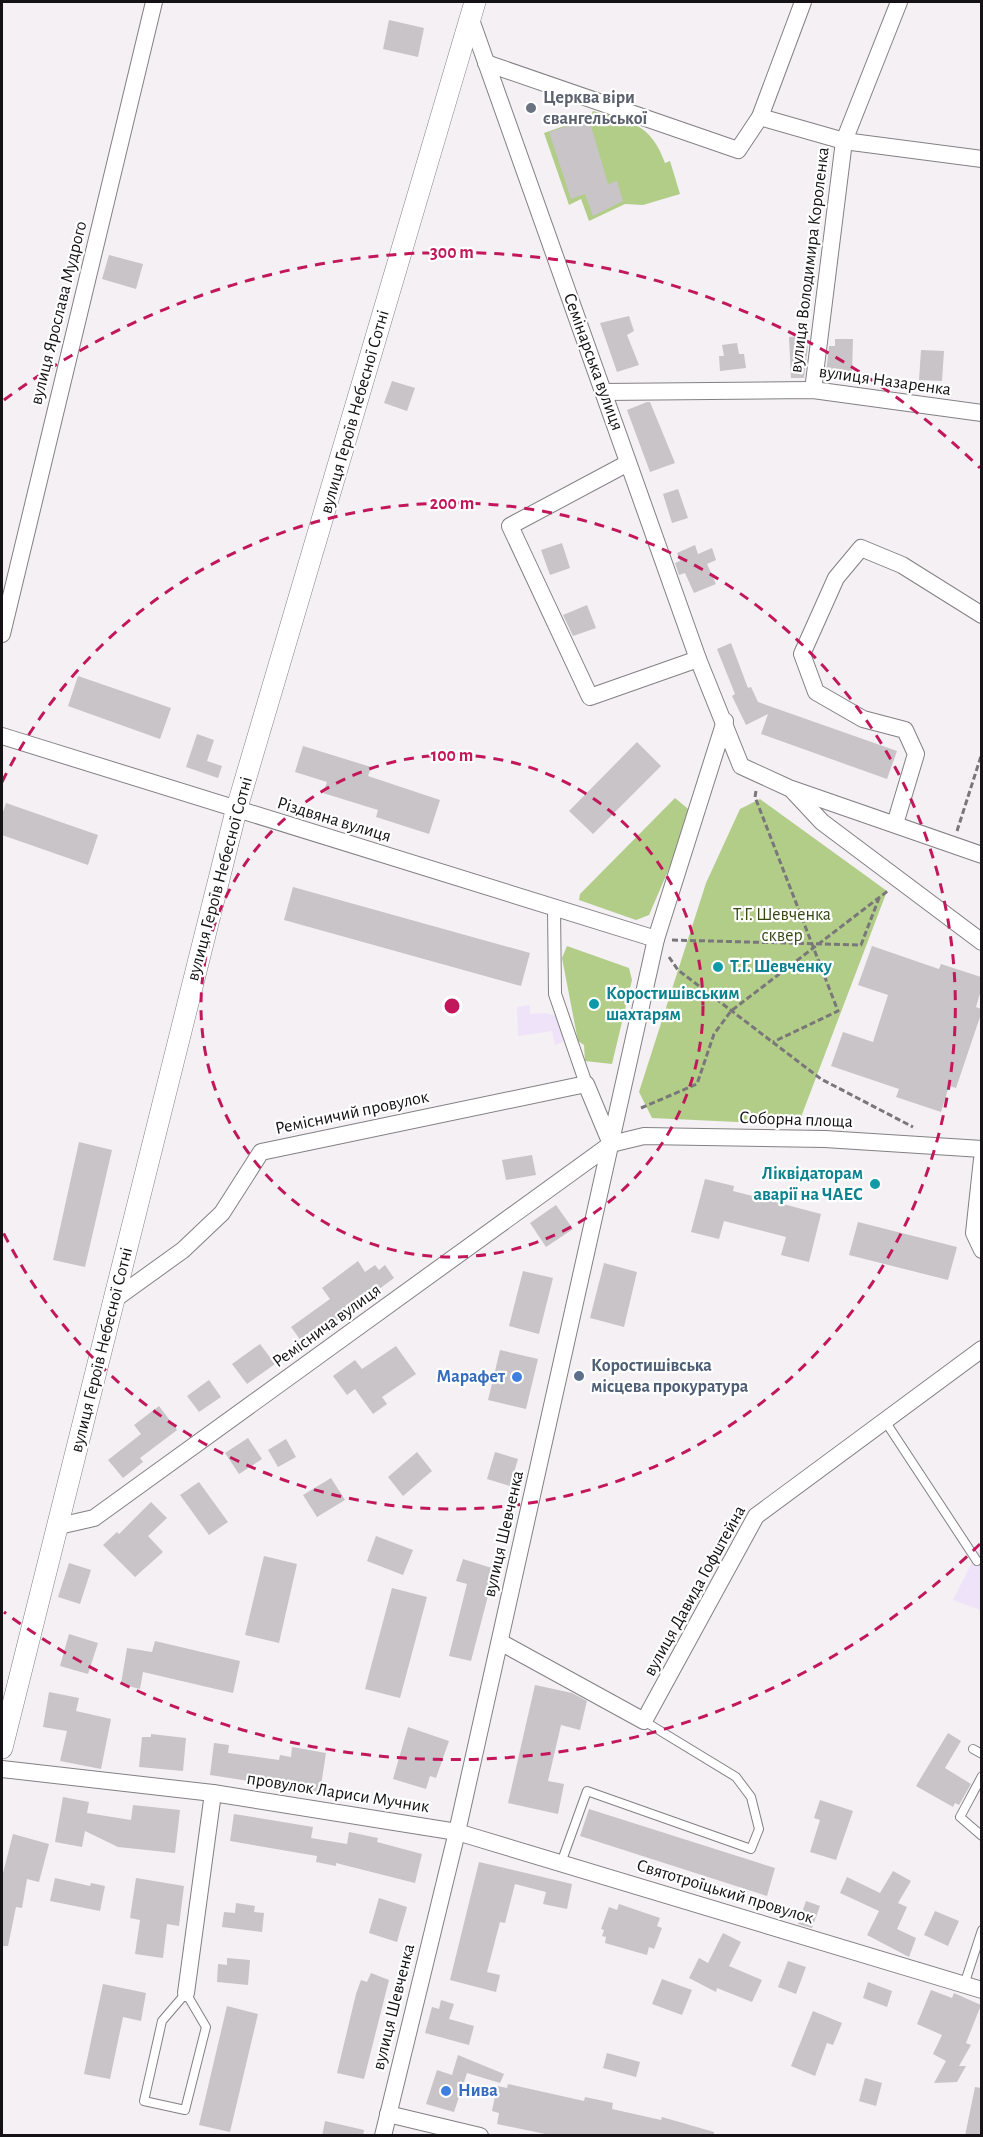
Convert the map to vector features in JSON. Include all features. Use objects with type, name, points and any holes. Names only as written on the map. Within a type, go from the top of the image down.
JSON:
[{"type":"street","name":"вулиця Ярослава Мудрого","points":[[2,634],[154,2]]},
{"type":"street","points":[[486,63],[738,150],[760,117],[803,2]]},
{"type":"street","name":"вулиця Володимира Короленка","points":[[813,390],[844,141],[899,2]]},
{"type":"street","name":"Семінарська вулиця","points":[[473,9],[486,63],[698,659],[725,721],[741,766],[789,788],[981,855]]},
{"type":"street","name":"вулиця Героїв Небесної Сотні","points":[[2,1748],[236,811],[473,9]]},
{"type":"street","points":[[760,117],[844,141],[981,159]]},
{"type":"street","name":"вулиця Назаренка","points":[[603,392],[813,390],[981,413]]},
{"type":"street","points":[[628,463],[510,526],[590,697],[698,659]]},
{"type":"street","points":[[895,824],[916,754],[905,730],[863,719],[816,692],[802,654],[836,578],[861,548],[902,565],[981,615]]},
{"type":"street","name":"вулиця Шевченка","points":[[383,2136],[457,1832],[656,939],[725,721]]},
{"type":"street","name":"Різдвяна вулиця","points":[[2,736],[236,811],[656,939]]},
{"type":"street","points":[[789,788],[822,822],[981,942]]},
{"type":"street","points":[[554,908],[555,994],[586,1084],[611,1144]]},
{"type":"street","name":"Ремісничий провулок","points":[[115,1299],[183,1250],[222,1213],[261,1152],[586,1084]]},
{"type":"street","name":"Соборна площа","points":[[611,1144],[644,1136],[825,1139],[981,1149]]},
{"type":"street","name":"Реміснича вулиця","points":[[59,1526],[94,1518],[611,1144]]},
{"type":"street","points":[[981,1159],[974,1233],[981,1250]]},
{"type":"street","name":"вулиця Давида Гофштейна","points":[[644,1721],[756,1516],[981,1349]]},
{"type":"street","points":[[500,1642],[644,1721]]},
{"type":"street","name":"провулок Лариси Мучник","points":[[2,1769],[213,1793],[457,1832]]},
{"type":"street","points":[[186,1993],[213,1793]]},
{"type":"street","name":"Святотроїцький провулок","points":[[457,1832],[981,1990]]},
{"type":"street","points":[[388,2114],[480,2136]]},
{"type":"lane","points":[[885,1420],[977,1561]]},
{"type":"lane","points":[[561,1863],[586,1791],[751,1849],[759,1829],[751,1797],[736,1777],[644,1721]]},
{"type":"lane","points":[[973,1749],[981,1754]]},
{"type":"lane","points":[[981,1776],[960,1817],[981,1836]]},
{"type":"lane","points":[[964,1985],[981,1930]]},
{"type":"lane","points":[[186,1993],[206,2027],[185,2110],[144,2101],[162,2021],[186,1993]]},
{"type":"path","points":[[952,844],[981,753]]},
{"type":"path","points":[[760,775],[755,797],[837,1011],[773,1042]]},
{"type":"path","points":[[640,1108],[697,1084],[714,1034],[731,1011],[813,945],[900,882]]},
{"type":"path","points":[[656,939],[861,945],[880,897]]},
{"type":"path","points":[[656,939],[678,970],[821,1079],[921,1131]]},
{"type":"shaded area","points":[[530,1005],[530,1014],[545,1013],[557,1016],[564,1041],[555,1045],[552,1031],[518,1036],[517,1007]]},
{"type":"shaded area","points":[[981,1545],[981,1610],[953,1600]]},
{"type":"green space","points":[[593,111],[628,121],[646,132],[653,139],[665,163],[670,161],[680,194],[643,205],[625,204],[589,221],[581,199],[569,205],[544,133],[590,117]]},
{"type":"green space","points":[[675,798],[693,813],[649,915],[636,920],[579,900],[580,894]]},
{"type":"green space","name":"Т.Г. Шевченка сквер","points":[[760,799],[887,891],[798,1125],[652,1118],[639,1092],[706,883],[740,809]]},
{"type":"green space","points":[[567,946],[629,968],[632,980],[612,1064],[585,1061],[584,1045],[578,1041],[562,958]]},
{"type":"building","points":[[389,20],[424,28],[418,57],[383,49]]},
{"type":"building","points":[[589,119],[608,184],[617,181],[623,201],[593,216],[585,194],[571,199],[549,132]]},
{"type":"building","points":[[109,255],[143,264],[136,289],[102,279]]},
{"type":"building","points":[[629,316],[634,331],[627,335],[639,365],[617,372],[600,323]]},
{"type":"building","points":[[803,336],[804,346],[808,346],[804,378],[791,378],[789,337]]},
{"type":"building","points":[[835,339],[853,339],[852,373],[826,373],[829,346],[835,346]]},
{"type":"building","points":[[737,343],[739,354],[744,354],[746,368],[720,371],[719,356],[724,356],[722,345]]},
{"type":"building","points":[[921,350],[944,351],[942,381],[919,380]]},
{"type":"building","points":[[392,381],[415,388],[407,411],[384,403]]},
{"type":"building","points":[[650,402],[675,463],[650,472],[627,410]]},
{"type":"building","points":[[678,489],[688,518],[672,523],[663,494]]},
{"type":"building","points":[[562,543],[570,568],[550,575],[541,550]]},
{"type":"building","points":[[695,545],[698,554],[712,548],[716,560],[707,564],[716,584],[694,593],[685,573],[679,575],[675,563],[680,561],[677,553]]},
{"type":"building","points":[[587,605],[596,628],[573,636],[563,615]]},
{"type":"building","points":[[731,643],[748,688],[751,687],[758,702],[897,751],[887,779],[761,734],[768,714],[746,725],[732,696],[735,694],[717,649]]},
{"type":"building","points":[[78,676],[171,708],[160,739],[68,706]]},
{"type":"building","points":[[197,734],[214,740],[207,761],[222,766],[218,778],[186,767]]},
{"type":"building","points":[[637,742],[661,766],[593,834],[569,811]]},
{"type":"building","points":[[303,746],[371,767],[368,776],[440,800],[429,834],[376,817],[378,810],[323,793],[327,782],[295,772]]},
{"type":"building","points":[[6,803],[98,835],[88,865],[2,835],[2,815]]},
{"type":"building","points":[[293,887],[530,953],[521,986],[284,920]]},
{"type":"building","points":[[872,946],[939,969],[941,964],[981,977],[981,990],[976,1007],[981,1009],[981,1014],[956,1088],[949,1086],[941,1112],[896,1097],[899,1089],[831,1066],[843,1032],[873,1042],[888,995],[858,985]]},
{"type":"building","points":[[79,1142],[112,1150],[85,1267],[53,1260]]},
{"type":"building","points":[[532,1155],[536,1175],[506,1180],[502,1160]]},
{"type":"building","points":[[705,1179],[734,1186],[733,1191],[821,1214],[809,1262],[781,1255],[786,1237],[724,1221],[719,1239],[691,1232]]},
{"type":"building","points":[[556,1205],[573,1229],[546,1247],[530,1223]]},
{"type":"building","points":[[858,1222],[957,1247],[948,1280],[849,1255]]},
{"type":"building","points":[[358,1261],[365,1272],[375,1265],[379,1270],[385,1265],[394,1278],[304,1345],[291,1327],[330,1299],[322,1288]]},
{"type":"building","points":[[604,1263],[637,1272],[624,1327],[590,1318]]},
{"type":"building","points":[[523,1271],[553,1278],[539,1334],[509,1326]]},
{"type":"building","points":[[260,1344],[275,1364],[247,1384],[232,1364]]},
{"type":"building","points":[[396,1346],[416,1374],[382,1397],[387,1404],[373,1414],[355,1389],[347,1395],[333,1376],[355,1360],[362,1369]]},
{"type":"building","points":[[500,1350],[538,1359],[526,1409],[488,1400]]},
{"type":"building","points":[[209,1380],[221,1397],[199,1412],[187,1396]]},
{"type":"building","points":[[159,1406],[177,1430],[140,1458],[143,1462],[123,1478],[108,1460],[141,1434],[134,1425]]},
{"type":"building","points":[[248,1438],[262,1459],[239,1474],[225,1453]]},
{"type":"building","points":[[286,1439],[296,1457],[278,1467],[268,1450]]},
{"type":"building","points":[[417,1452],[432,1471],[403,1496],[388,1477]]},
{"type":"building","points":[[495,1452],[518,1459],[510,1486],[487,1479]]},
{"type":"building","points":[[331,1478],[345,1500],[317,1517],[303,1495]]},
{"type":"building","points":[[199,1482],[228,1522],[209,1535],[180,1495]]},
{"type":"building","points":[[151,1502],[167,1518],[148,1536],[163,1552],[135,1577],[103,1545],[117,1532],[119,1534]]},
{"type":"building","points":[[376,1536],[413,1550],[403,1575],[367,1561]]},
{"type":"building","points":[[264,1556],[297,1564],[279,1643],[245,1635]]},
{"type":"building","points":[[463,1559],[495,1569],[471,1661],[449,1656],[467,1584],[456,1581]]},
{"type":"building","points":[[69,1563],[91,1570],[80,1604],[58,1597]]},
{"type":"building","points":[[392,1588],[427,1597],[400,1698],[365,1689]]},
{"type":"building","points":[[69,1634],[98,1643],[88,1674],[60,1666]]},
{"type":"building","points":[[155,1641],[240,1661],[233,1693],[143,1672],[140,1689],[121,1684],[127,1648],[152,1652]]},
{"type":"building","points":[[535,1685],[572,1693],[587,1701],[580,1730],[561,1725],[548,1781],[564,1784],[558,1814],[508,1803]]},
{"type":"building","points":[[49,1692],[79,1698],[76,1711],[111,1719],[101,1769],[60,1761],[67,1731],[43,1727]]},
{"type":"building","points":[[408,1727],[449,1741],[436,1778],[430,1776],[426,1789],[393,1779]]},
{"type":"building","points":[[948,1733],[961,1741],[945,1768],[971,1784],[959,1805],[955,1803],[953,1807],[916,1786]]},
{"type":"building","points":[[151,1734],[186,1738],[183,1771],[139,1767],[142,1737],[151,1737]]},
{"type":"building","points":[[214,1743],[229,1745],[228,1753],[279,1760],[280,1755],[291,1757],[292,1747],[326,1753],[320,1792],[210,1775]]},
{"type":"building","points":[[63,1797],[89,1802],[87,1813],[131,1820],[133,1805],[180,1810],[175,1853],[118,1847],[85,1831],[82,1847],[55,1842]]},
{"type":"building","points":[[820,1800],[853,1811],[836,1860],[810,1852],[820,1820],[814,1818]]},
{"type":"building","points":[[589,1809],[775,1868],[767,1896],[580,1836]]},
{"type":"building","points":[[234,1814],[313,1827],[311,1838],[347,1844],[349,1832],[378,1838],[377,1842],[422,1854],[415,1883],[336,1863],[336,1866],[316,1862],[317,1856],[230,1841]]},
{"type":"building","points":[[13,1834],[49,1844],[39,1882],[27,1879],[22,1908],[16,1907],[8,1946],[2,1946],[2,1877]]},
{"type":"building","points":[[479,1862],[572,1884],[567,1909],[543,1904],[546,1892],[515,1884],[505,1923],[500,1922],[487,1972],[500,1975],[496,1992],[450,1980]]},
{"type":"building","points":[[893,1871],[911,1881],[898,1903],[907,1907],[897,1929],[916,1938],[909,1957],[867,1935],[879,1911],[840,1893],[847,1877],[880,1893]]},
{"type":"building","points":[[55,1878],[90,1886],[91,1883],[105,1886],[100,1911],[50,1901]]},
{"type":"building","points":[[136,1878],[184,1886],[179,1926],[167,1924],[163,1958],[135,1954],[140,1920],[130,1918]]},
{"type":"building","points":[[379,1898],[407,1907],[397,1942],[369,1933]]},
{"type":"building","points":[[806,1901],[820,1906],[812,1928],[798,1924]]},
{"type":"building","points":[[236,1903],[255,1906],[254,1912],[264,1913],[262,1932],[222,1927],[224,1912],[235,1913]]},
{"type":"building","points":[[619,1904],[660,1918],[657,1926],[662,1928],[654,1949],[649,1947],[647,1955],[605,1943],[606,1937],[602,1936],[604,1930],[601,1929],[609,1907],[617,1910]]},
{"type":"building","points":[[935,1911],[959,1921],[948,1946],[924,1935]]},
{"type":"building","points":[[723,1933],[741,1942],[729,1966],[762,1980],[752,2002],[717,1988],[716,1992],[689,1978],[699,1958],[708,1963]]},
{"type":"building","points":[[227,1958],[250,1960],[248,1985],[217,1982],[218,1964],[227,1965]]},
{"type":"building","points":[[788,1961],[806,1967],[796,1994],[778,1987]]},
{"type":"building","points":[[371,1973],[389,1980],[364,2079],[337,2073],[356,1994],[361,1980],[367,1982]]},
{"type":"building","points":[[662,1979],[692,1990],[682,2015],[652,2004]]},
{"type":"building","points":[[868,1982],[892,1991],[887,2007],[863,1998]]},
{"type":"building","points":[[103,1984],[146,1993],[141,2021],[123,2017],[110,2079],[84,2074]]},
{"type":"building","points":[[931,1990],[952,1998],[954,1993],[981,2005],[966,2043],[971,2045],[959,2066],[966,2066],[957,2082],[934,2083],[946,2061],[933,2054],[942,2035],[917,2024]]},
{"type":"building","points":[[441,2000],[454,2004],[449,2019],[474,2026],[469,2045],[425,2033],[432,2007],[439,2009]]},
{"type":"building","points":[[227,2006],[258,2014],[230,2132],[199,2125]]},
{"type":"building","points":[[813,2011],[842,2023],[833,2045],[827,2043],[815,2076],[791,2066]]},
{"type":"building","points":[[607,2053],[640,2062],[636,2077],[603,2068]]},
{"type":"building","name":"Нива","points":[[458,2055],[504,2074],[500,2083],[467,2073],[454,2112],[426,2104],[437,2070],[452,2075]]},
{"type":"building","points":[[865,2078],[882,2083],[876,2106],[859,2101]]},
{"type":"building","points":[[508,2084],[584,2101],[585,2097],[613,2103],[612,2109],[661,2120],[662,2117],[714,2132],[714,2136],[555,2136],[497,2124],[499,2113],[492,2111],[497,2086],[507,2088]]},
{"type":"building","points":[[975,2087],[981,2088],[981,2136],[965,2136]]},
{"type":"building","points":[[325,2121],[364,2130],[363,2136],[322,2136]]},
{"type":"place","name":"Церква віри євангельської","points":[[531,108]]},
{"type":"place","name":"Т.Г. Шевченку","points":[[718,967]]},
{"type":"place","name":"Коростишівським шахтарям","points":[[594,1004]]},
{"type":"place","name":"Ліквідаторам аварії на ЧАЕС","points":[[875,1184]]},
{"type":"place","name":"Коростишівська місцева прокуратура","points":[[579,1376]]},
{"type":"place","name":"Марафет","points":[[517,1377]]},
{"type":"place","name":"Нива","points":[[446,2091]]}]
